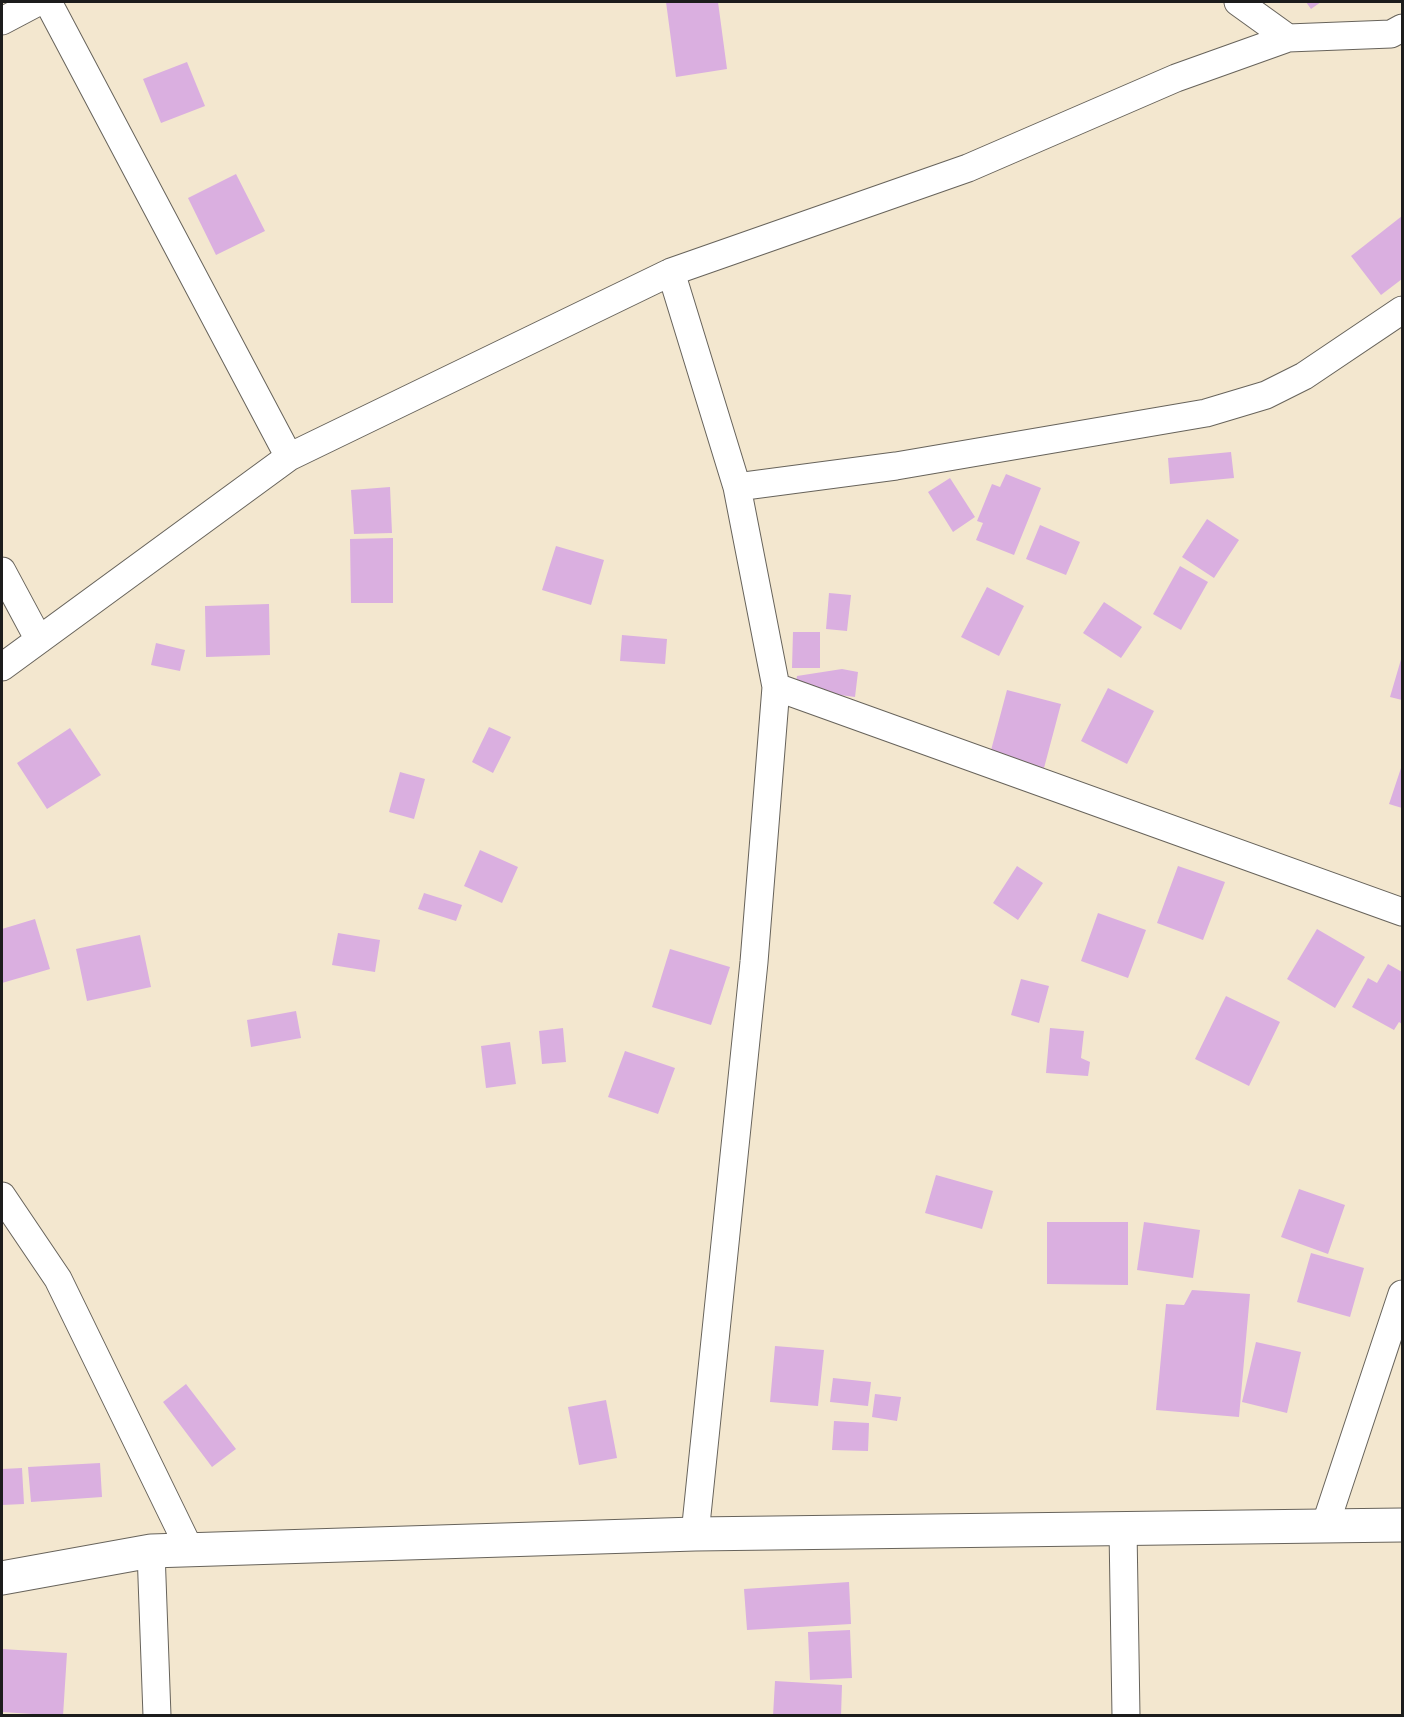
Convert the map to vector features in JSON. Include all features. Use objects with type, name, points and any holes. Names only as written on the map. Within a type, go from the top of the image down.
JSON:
[{"type":"main road","points":[[2,1578],[151,1551],[695,1534],[1402,1525]]},
{"type":"street","points":[[2,21],[38,2]]},
{"type":"street","points":[[48,2],[289,457]]},
{"type":"street","points":[[1238,2],[1288,38]]},
{"type":"street","points":[[2,667],[289,457],[671,272],[968,168],[1176,78],[1288,38],[1399,38]]},
{"type":"street","points":[[671,272],[737,487],[776,687],[754,962],[695,1534]]},
{"type":"street","points":[[737,487],[896,466],[1206,413],[1266,395],[1304,376],[1402,310]]},
{"type":"street","points":[[2,571],[39,640]]},
{"type":"street","points":[[776,687],[1402,912]]},
{"type":"street","points":[[2,1196],[58,1279],[190,1550]]},
{"type":"street","points":[[1324,1526],[1402,1294]]},
{"type":"street","points":[[1124,1529],[1126,1716]]},
{"type":"street","points":[[151,1551],[157,1716]]},
{"type":"building","points":[[666,2],[718,2],[727,69],[676,77]]},
{"type":"building","points":[[1306,2],[1321,2],[1311,9]]},
{"type":"building","points":[[187,62],[205,106],[161,123],[143,79]]},
{"type":"building","points":[[236,174],[265,231],[216,255],[188,198]]},
{"type":"building","points":[[1402,216],[1402,279],[1381,295],[1351,256]]},
{"type":"building","points":[[1231,452],[1234,478],[1170,484],[1168,458]]},
{"type":"building","points":[[1006,474],[1041,488],[1014,555],[976,540],[983,523],[977,521],[992,484],[1000,487]]},
{"type":"building","points":[[950,478],[975,517],[953,532],[928,492]]},
{"type":"building","points":[[390,487],[392,533],[354,534],[351,490]]},
{"type":"building","points":[[1207,519],[1239,540],[1214,578],[1182,557]]},
{"type":"building","points":[[1040,525],[1080,542],[1066,575],[1026,559]]},
{"type":"building","points":[[393,538],[393,603],[351,603],[350,539]]},
{"type":"building","points":[[556,546],[604,560],[591,605],[542,590]]},
{"type":"building","points":[[1180,566],[1208,582],[1181,630],[1153,614]]},
{"type":"building","points":[[987,587],[1024,606],[999,656],[961,637]]},
{"type":"building","points":[[829,593],[851,595],[847,631],[826,629]]},
{"type":"building","points":[[1104,602],[1142,627],[1121,658],[1083,633]]},
{"type":"building","points":[[269,604],[270,655],[206,657],[205,606]]},
{"type":"building","points":[[793,632],[820,632],[820,668],[792,668]]},
{"type":"building","points":[[622,635],[667,639],[665,664],[620,661]]},
{"type":"building","points":[[156,643],[185,650],[180,671],[151,665]]},
{"type":"building","points":[[1402,656],[1402,700],[1390,697]]},
{"type":"building","points":[[842,669],[858,672],[855,697],[795,689],[797,676]]},
{"type":"building","points":[[1108,688],[1154,711],[1127,764],[1081,741]]},
{"type":"building","points":[[1007,690],[1061,704],[1044,768],[990,754]]},
{"type":"building","points":[[489,727],[511,737],[493,773],[472,762]]},
{"type":"building","points":[[70,728],[101,775],[47,809],[17,763]]},
{"type":"building","points":[[1402,765],[1402,808],[1389,804]]},
{"type":"building","points":[[400,772],[425,779],[414,819],[389,812]]},
{"type":"building","points":[[480,850],[518,867],[502,903],[464,886]]},
{"type":"building","points":[[1017,866],[1043,883],[1018,920],[993,903]]},
{"type":"building","points":[[1178,866],[1225,882],[1203,940],[1157,923]]},
{"type":"building","points":[[424,893],[462,905],[456,921],[418,909]]},
{"type":"building","points":[[1098,913],[1146,930],[1128,978],[1081,961]]},
{"type":"building","points":[[35,919],[50,969],[2,983],[2,929]]},
{"type":"building","points":[[1317,929],[1365,957],[1335,1008],[1287,979]]},
{"type":"building","points":[[338,933],[380,940],[375,972],[332,965]]},
{"type":"building","points":[[140,935],[151,987],[87,1001],[76,949]]},
{"type":"building","points":[[670,949],[730,967],[711,1025],[652,1007]]},
{"type":"building","points":[[1388,964],[1402,972],[1402,1024],[1399,1022],[1394,1030],[1352,1007],[1368,978],[1377,983]]},
{"type":"building","points":[[1021,979],[1049,986],[1039,1023],[1011,1015]]},
{"type":"building","points":[[1226,996],[1280,1022],[1249,1086],[1195,1059]]},
{"type":"building","points":[[296,1011],[301,1038],[251,1047],[247,1020]]},
{"type":"building","points":[[563,1028],[566,1062],[542,1064],[539,1031]]},
{"type":"building","points":[[1050,1028],[1084,1031],[1081,1058],[1090,1062],[1088,1076],[1046,1073]]},
{"type":"building","points":[[510,1042],[516,1084],[486,1088],[481,1046]]},
{"type":"building","points":[[625,1051],[675,1068],[658,1114],[608,1097]]},
{"type":"building","points":[[936,1175],[993,1191],[982,1229],[925,1213]]},
{"type":"building","points":[[1299,1189],[1345,1205],[1328,1254],[1281,1237]]},
{"type":"building","points":[[1047,1222],[1128,1222],[1128,1285],[1047,1284]]},
{"type":"building","points":[[1144,1222],[1200,1230],[1193,1278],[1137,1270]]},
{"type":"building","points":[[1311,1253],[1364,1268],[1350,1317],[1297,1302]]},
{"type":"building","points":[[1192,1290],[1250,1294],[1239,1417],[1156,1410],[1166,1304],[1184,1305]]},
{"type":"building","points":[[1256,1342],[1301,1352],[1287,1413],[1242,1402]]},
{"type":"building","points":[[775,1346],[824,1350],[818,1406],[770,1402]]},
{"type":"building","points":[[833,1378],[871,1382],[868,1406],[830,1402]]},
{"type":"building","points":[[186,1384],[236,1449],[212,1467],[163,1402]]},
{"type":"building","points":[[875,1394],[901,1397],[897,1421],[872,1417]]},
{"type":"building","points":[[606,1400],[617,1458],[579,1465],[568,1407]]},
{"type":"building","points":[[834,1421],[869,1423],[868,1451],[832,1450]]},
{"type":"building","points":[[100,1463],[102,1497],[31,1502],[28,1467]]},
{"type":"building","points":[[22,1468],[24,1504],[2,1505],[2,1469]]},
{"type":"building","points":[[849,1582],[851,1624],[747,1630],[744,1589]]},
{"type":"building","points":[[850,1630],[852,1678],[810,1680],[808,1632]]},
{"type":"building","points":[[2,1649],[67,1653],[63,1716],[2,1712]]},
{"type":"building","points":[[775,1681],[842,1685],[841,1716],[773,1716]]}]
